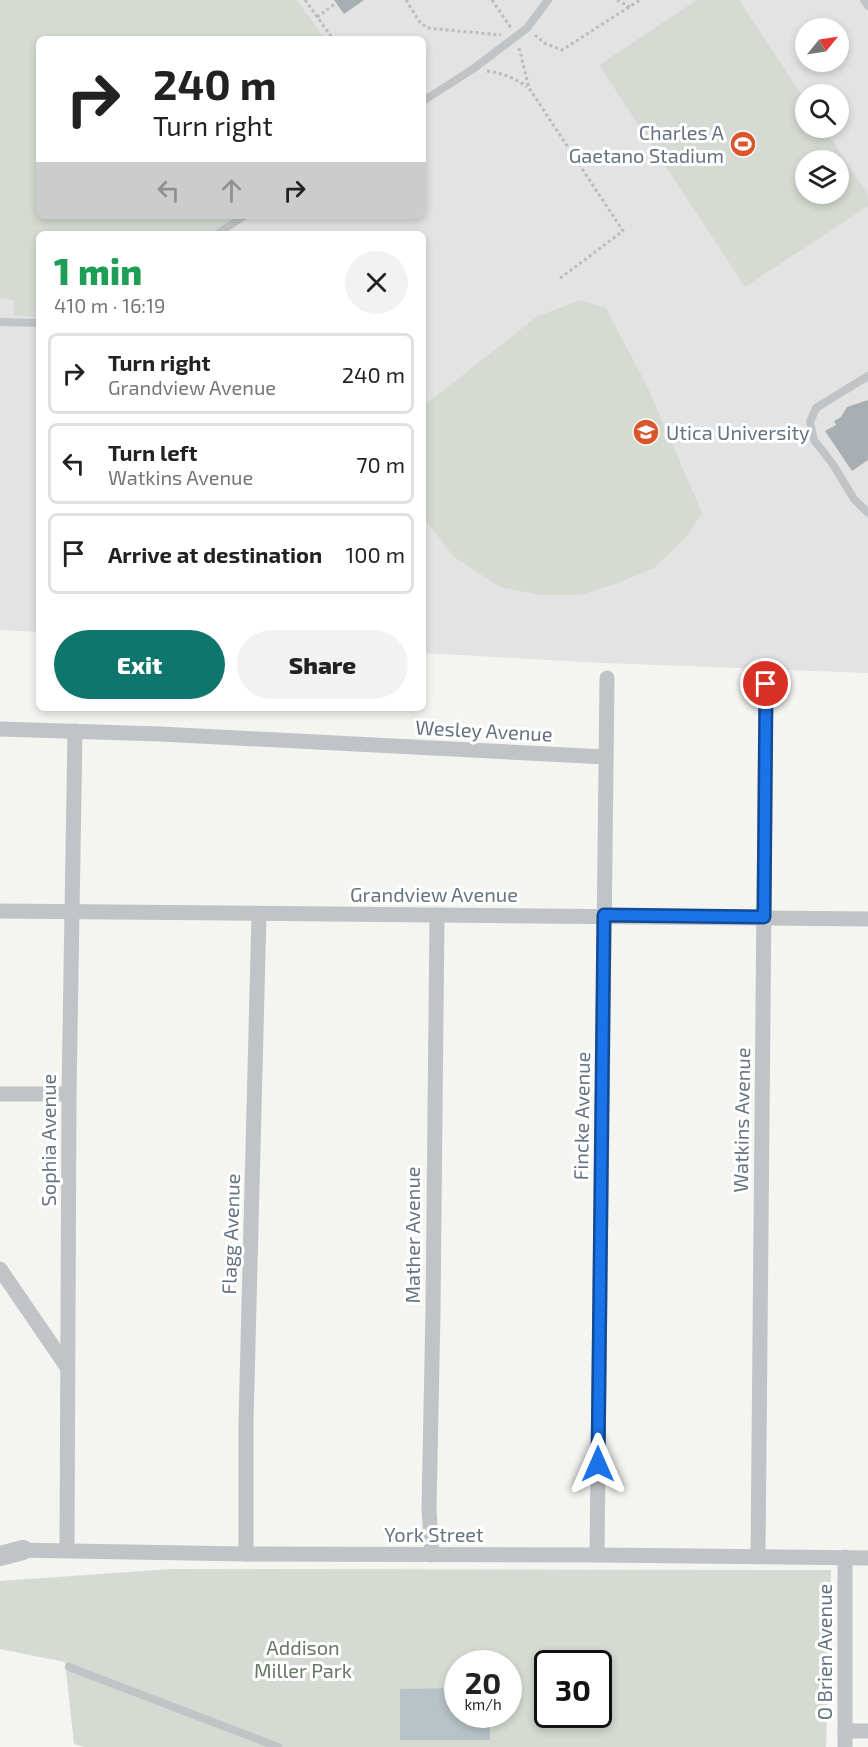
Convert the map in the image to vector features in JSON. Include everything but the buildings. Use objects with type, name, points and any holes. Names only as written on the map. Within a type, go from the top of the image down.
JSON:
[{"type":"street","name":"Fincke Avenue","points":[[597,1555],[607,678]]},
{"type":"street","name":"Watkins Avenue","points":[[758,1556],[766,684]]},
{"type":"street","name":"Wesley Avenue","points":[[0,729],[160,734],[606,757]]},
{"type":"street","name":"Sophia Avenue","points":[[66,1550],[69,1094],[75,731]]},
{"type":"street","name":"Grandview Avenue","points":[[0,911],[868,919]]},
{"type":"street","name":"Flagg Avenue","points":[[246,1554],[246,1422],[259,914]]},
{"type":"street","name":"Mather Avenue","points":[[432,1555],[429,1509],[437,915]]},
{"type":"street","points":[[0,1094],[69,1094]]},
{"type":"street","points":[[0,1269],[67,1367]]},
{"type":"street","name":"York Street","points":[[0,1549],[246,1554],[868,1558]]},
{"type":"street","points":[[0,1556],[23,1550]]},
{"type":"street","name":"O Brien Avenue","points":[[844,1747],[845,1557]]},
{"type":"street","points":[[845,1731],[868,1731]]},
{"type":"lane","points":[[426,99],[473,69],[527,28],[548,0]]},
{"type":"lane","points":[[864,0],[868,6]]},
{"type":"lane","points":[[222,231],[240,219]]},
{"type":"lane","points":[[0,322],[36,323]]},
{"type":"lane","points":[[868,376],[816,408],[810,422],[814,440],[832,463],[854,499],[868,513]]},
{"type":"lane","points":[[69,1667],[278,1747]]},
{"type":"path","points":[[305,0],[331,36]]},
{"type":"path","points":[[406,0],[419,21],[427,28],[516,36]]},
{"type":"path","points":[[492,0],[516,36],[529,88],[623,231],[559,279]]},
{"type":"path","points":[[617,0],[630,7]]},
{"type":"path","points":[[527,28],[544,43],[562,50],[640,0]]},
{"type":"path","points":[[317,17],[336,3]]},
{"type":"path","points":[[473,69],[500,73],[518,80],[529,88]]},
{"type":"shaded area","name":"Utica University","points":[[0,0],[868,0],[868,673],[604,663],[426,653],[426,231],[36,231],[36,632],[0,630]]},
{"type":"shaded area","points":[[444,1688],[444,1728],[490,1728],[490,1740],[400,1740],[400,1689]]},
{"type":"green space","points":[[0,0],[297,0],[323,36],[36,36],[36,219],[232,219],[214,231],[36,231],[36,317],[13,315],[14,300],[0,298]]},
{"type":"green space","name":"Charles A Gaetano Stadium","points":[[697,0],[739,0],[795,85],[795,138],[831,138],[838,150],[795,150],[795,204],[849,204],[849,166],[868,195],[868,206],[745,287],[599,65]]},
{"type":"green space","points":[[581,300],[606,308],[648,388],[702,513],[687,536],[654,568],[580,595],[540,595],[500,587],[454,557],[426,521],[426,404],[538,316]]},
{"type":"green space","name":"Addison Miller Park","points":[[172,1569],[831,1570],[826,1747],[84,1747],[74,1744],[65,1662],[0,1649],[0,1581]]},
{"type":"place","name":"Charles A Gaetano Stadium","points":[[743,144]]},
{"type":"place","name":"Utica University","points":[[646,432]]},
{"type":"route","points":[[598,1464],[604,915],[764,917],[766,684]]}]
